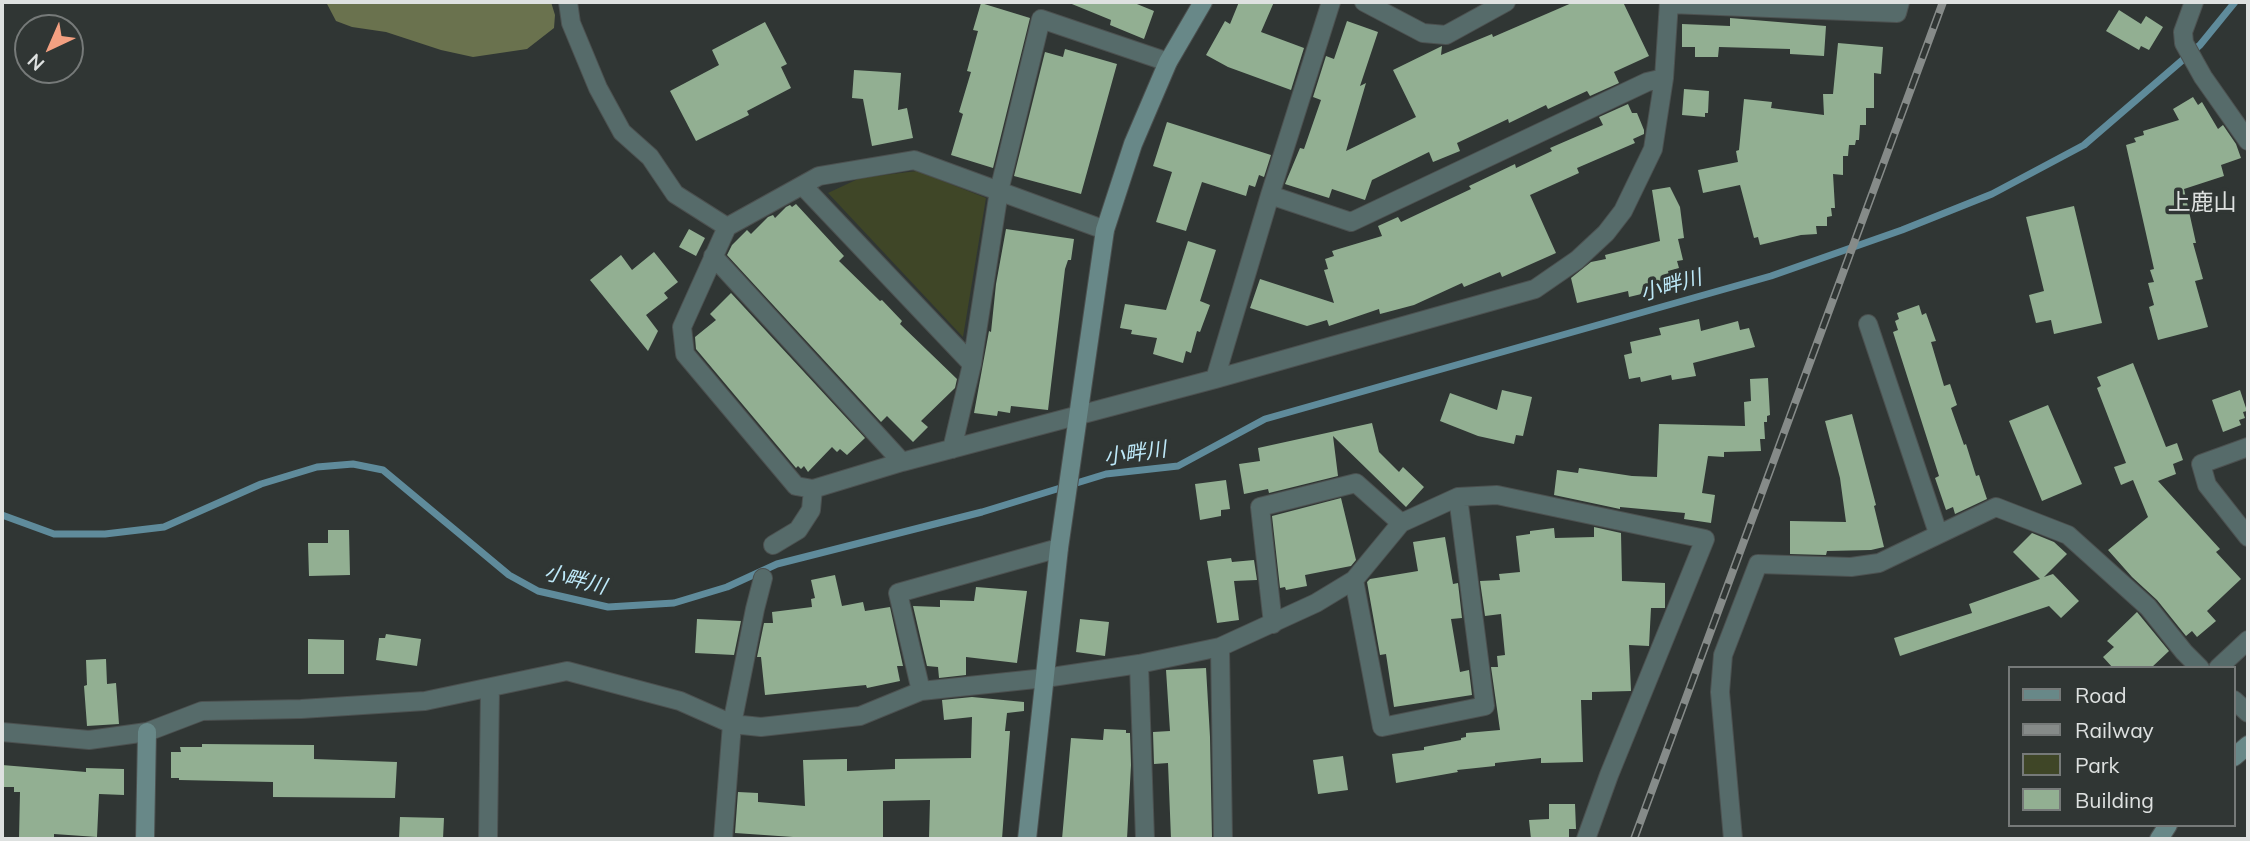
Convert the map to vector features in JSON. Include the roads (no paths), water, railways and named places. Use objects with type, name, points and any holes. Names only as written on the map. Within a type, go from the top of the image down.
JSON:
[{"type":"street","points":[[568,2],[571,23],[593,77],[622,132],[650,157],[675,194],[727,227]]},
{"type":"street","points":[[1027,839],[1060,540],[1105,230],[1133,144],[1168,62],[1203,2]]},
{"type":"street","points":[[1215,379],[1331,2]]},
{"type":"street","points":[[1364,2],[1423,33],[1446,35],[1506,2]]},
{"type":"street","points":[[1105,230],[914,160],[819,176],[727,227],[682,327],[685,354],[796,486],[813,489],[952,449],[1077,422],[1215,379],[1535,289],[1577,260],[1606,233],[1623,211],[1653,149],[1664,78],[1669,3],[1897,13],[1900,2]]},
{"type":"street","points":[[2194,2],[2183,32],[2184,43],[2248,141]]},
{"type":"street","points":[[952,449],[972,364],[999,191],[1041,19],[1168,62]]},
{"type":"street","points":[[1270,195],[1350,222],[1647,82],[1664,78]]},
{"type":"street","points":[[803,186],[972,364]]},
{"type":"street","points":[[713,256],[902,462]]},
{"type":"street","points":[[1868,324],[1938,533]]},
{"type":"street","points":[[2248,447],[2201,464],[2207,485],[2248,537]]},
{"type":"street","points":[[1273,624],[1260,507],[1356,484],[1401,523]]},
{"type":"street","points":[[773,545],[798,530],[811,510],[813,489]]},
{"type":"street","points":[[2,732],[89,740],[147,732],[202,711],[425,701],[567,671],[680,701],[732,724],[761,727],[860,716],[920,691],[1045,678],[1220,647],[1316,603],[1354,580],[1401,523],[1458,497],[1497,495],[1705,539],[1609,775],[1586,839]]},
{"type":"street","points":[[1354,580],[1381,727],[1485,706],[1458,497]]},
{"type":"street","points":[[1733,839],[1720,692],[1723,655],[1758,564],[1851,567],[1879,563],[1996,507],[2068,535],[2148,607],[2198,666]]},
{"type":"street","points":[[920,691],[898,593],[1060,540]]},
{"type":"street","points":[[723,839],[732,724],[763,578]]},
{"type":"street","points":[[2220,666],[2248,640]]},
{"type":"street","points":[[1220,647],[1223,839]]},
{"type":"street","points":[[1139,663],[1145,839]]},
{"type":"street","points":[[488,839],[490,689]]},
{"type":"street","points":[[145,839],[147,732]]},
{"type":"waterway","name":"小畔川","points":[[2,515],[54,534],[105,534],[164,527],[261,484],[317,467],[353,464],[383,470],[509,575],[538,591],[608,607],[674,603],[727,587],[777,564],[982,512],[1106,474],[1178,466],[1265,419],[1771,276],[1902,230],[1992,194],[2084,145],[2200,45],[2235,2]]},
{"type":"railway","points":[[1634,839],[1943,2]]},
{"type":"district","name":"上鹿山","points":[[2202,203]]}]
